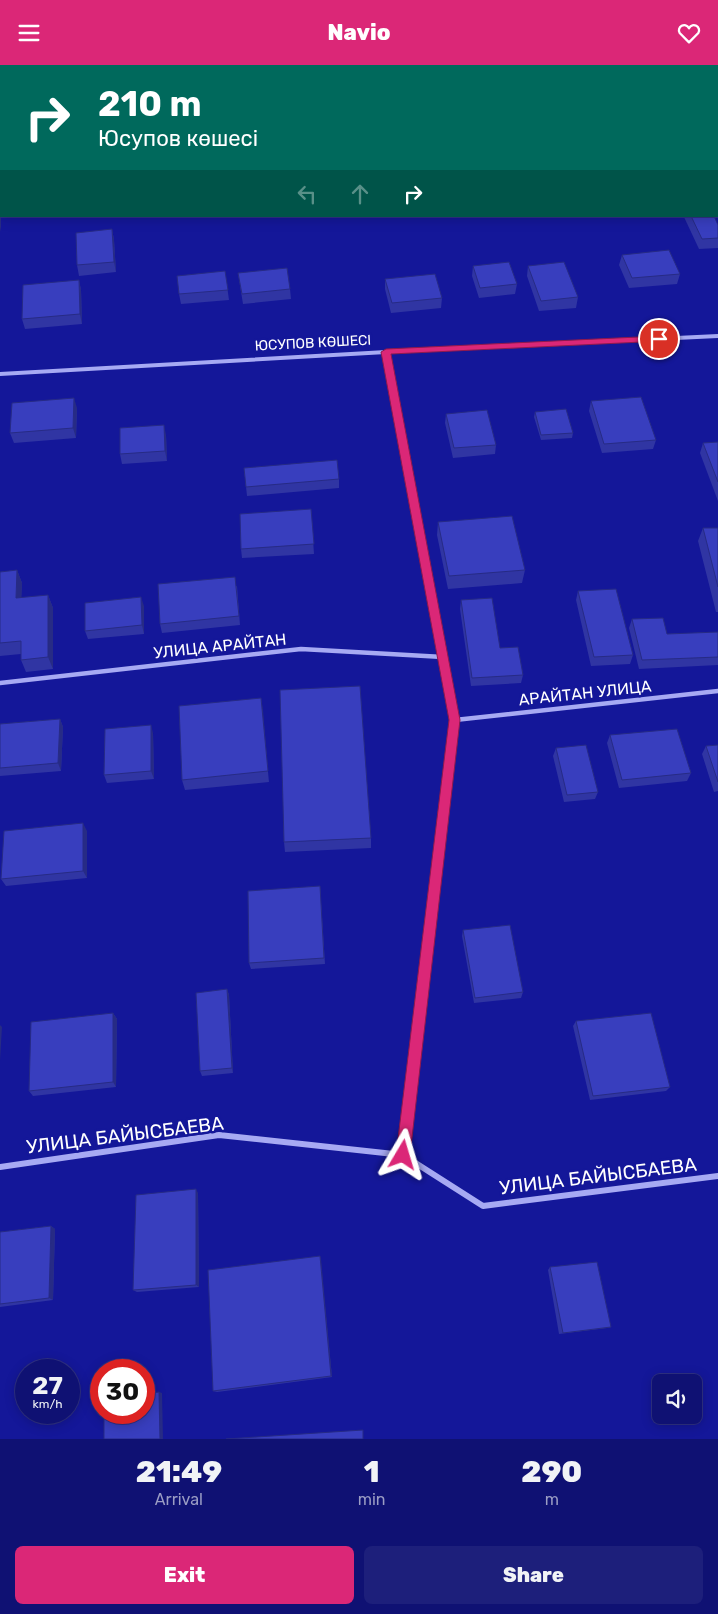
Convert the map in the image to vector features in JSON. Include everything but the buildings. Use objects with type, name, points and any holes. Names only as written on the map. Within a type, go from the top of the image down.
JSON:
[{"type":"street","name":"ЮСУПОВ КӨШЕСІ","points":[[0,374],[386,352],[718,336]]},
{"type":"street","points":[[386,352],[455,720],[403,1155]]},
{"type":"street","name":"УЛИЦА АРАЙТАН","points":[[0,683],[301,649],[443,657]]},
{"type":"street","name":"АРАЙТАН УЛИЦА","points":[[455,720],[718,691]]},
{"type":"street","name":"УЛИЦА БАЙЫСБАЕВА","points":[[0,1167],[219,1135],[403,1155],[482,1206],[718,1176]]},
{"type":"route","points":[[403,1155],[455,720],[386,352],[659,339]]}]
